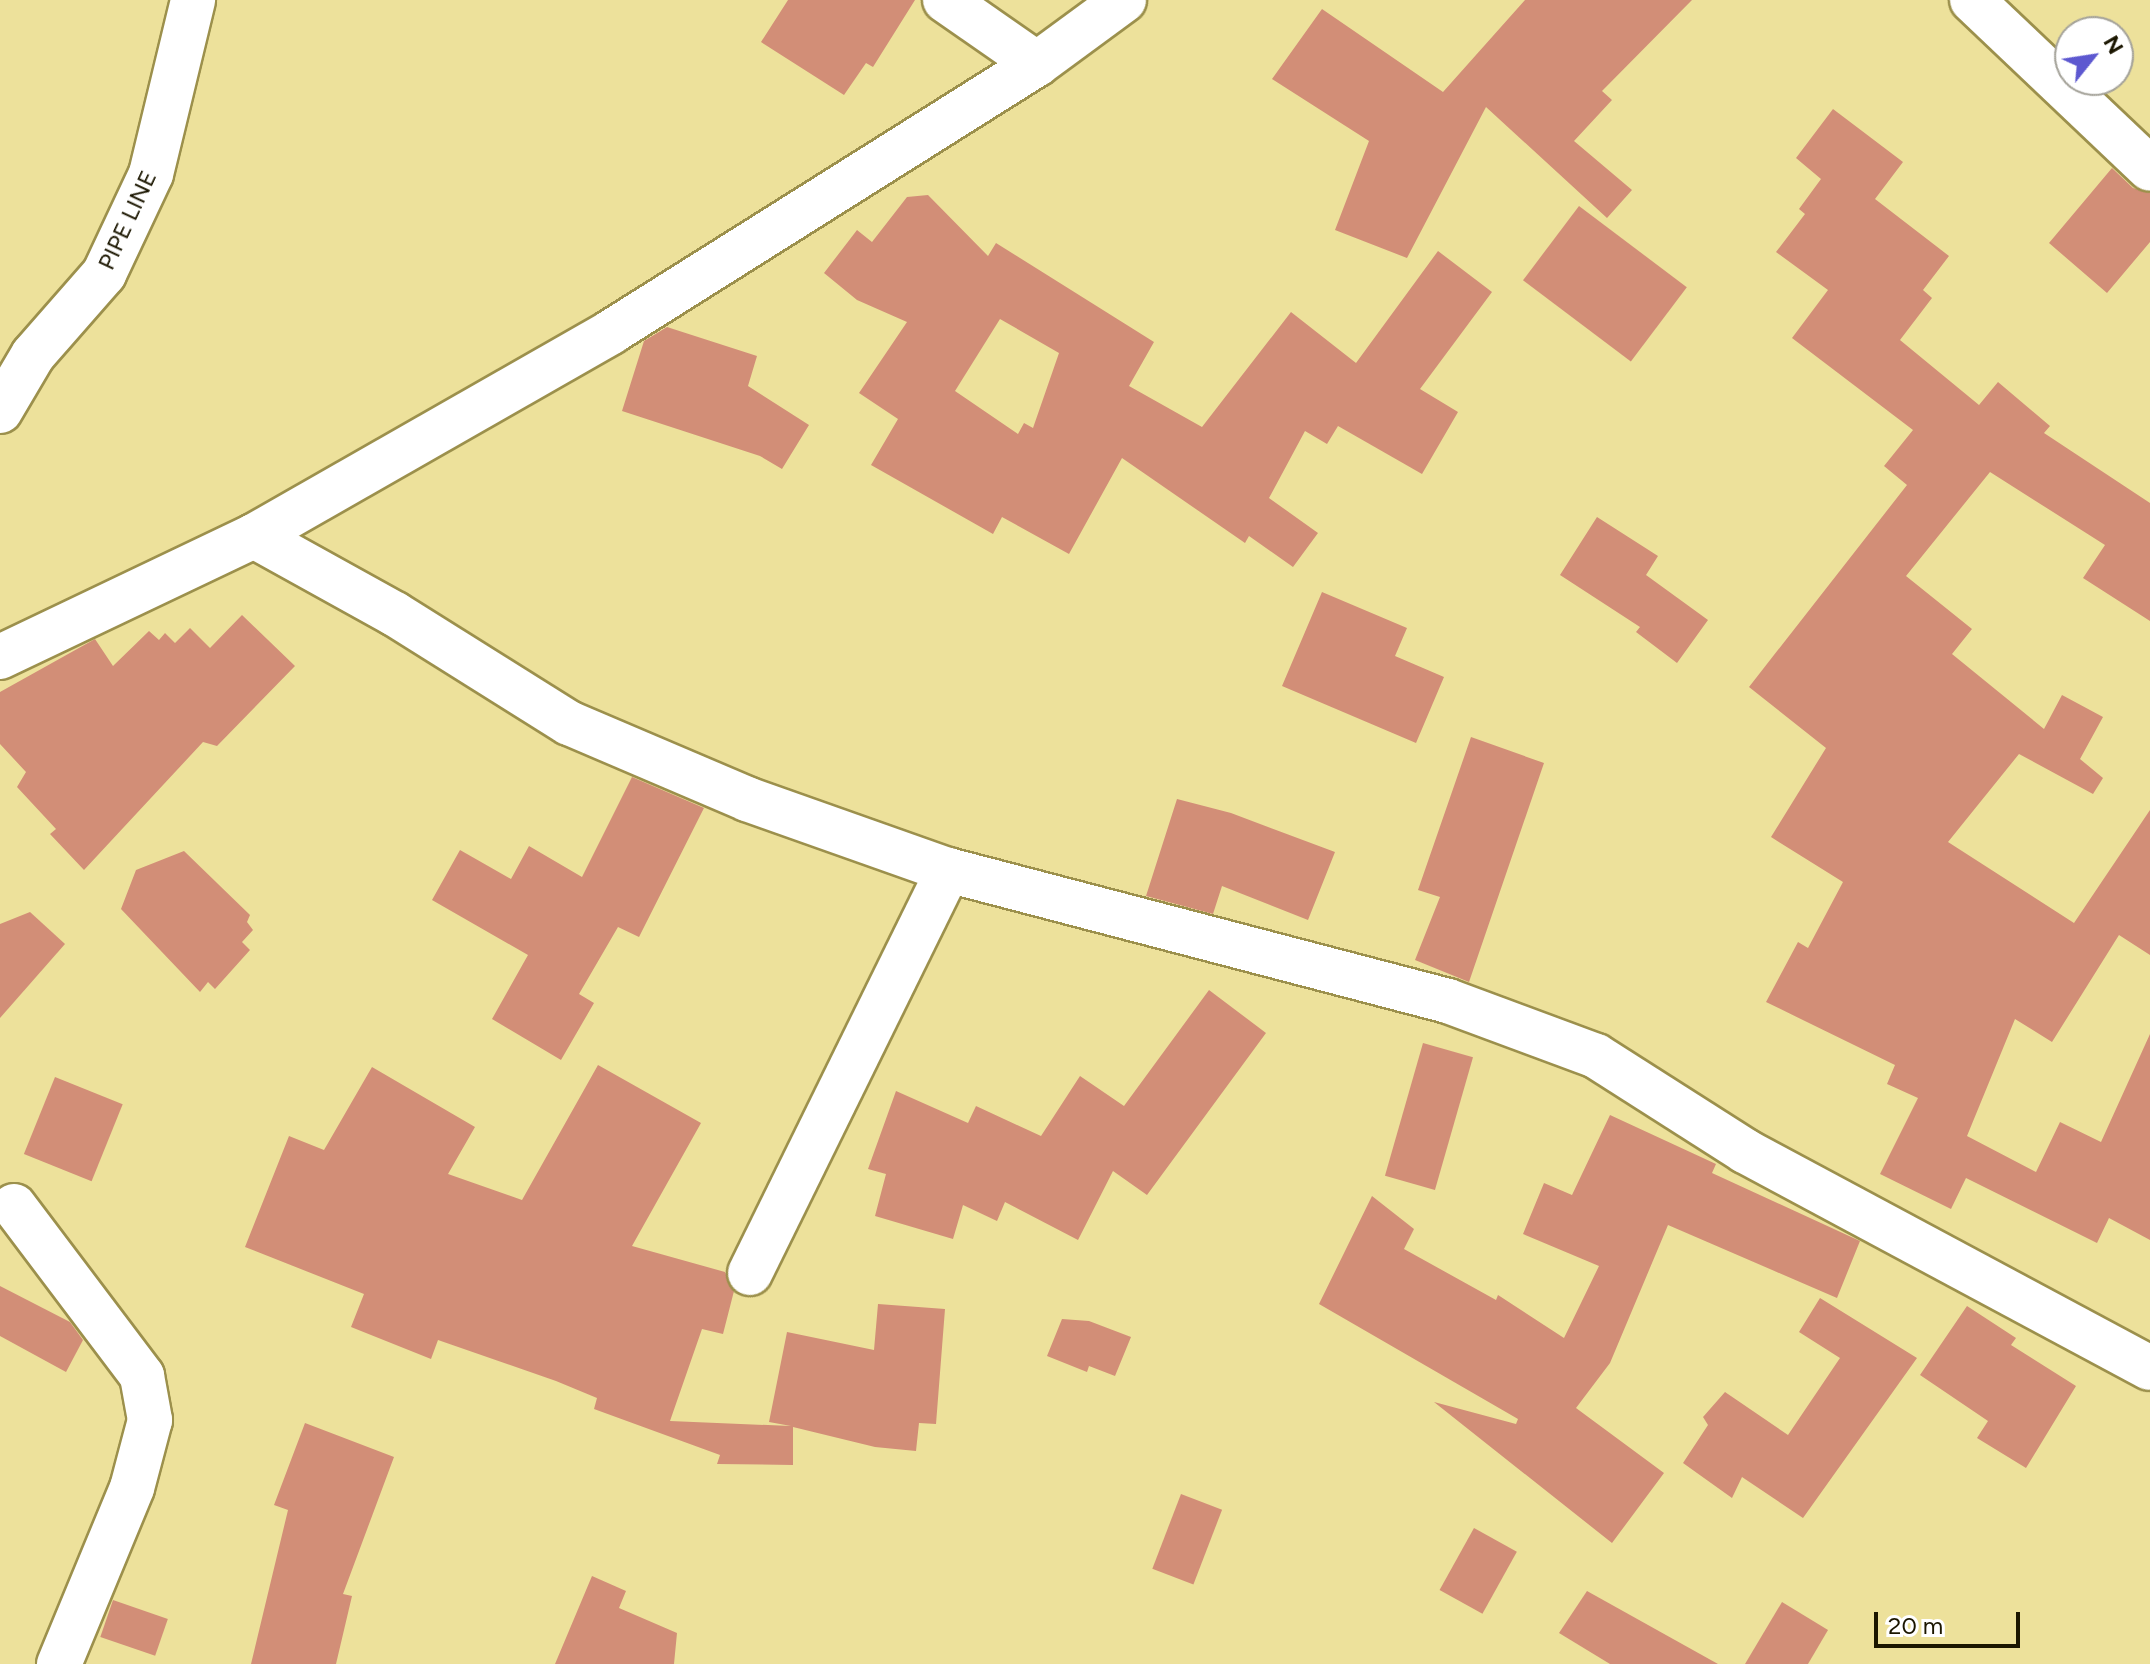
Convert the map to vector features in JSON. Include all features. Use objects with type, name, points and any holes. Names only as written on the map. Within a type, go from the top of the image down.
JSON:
[{"type":"street","name":"PIPE LINE","points":[[0,411],[33,355],[104,274],[151,174],[193,0]]},
{"type":"street","points":[[945,0],[1037,64]]},
{"type":"street","points":[[0,657],[254,536],[611,332],[1037,64],[1124,0]]},
{"type":"street","points":[[1972,0],[2150,169]]},
{"type":"street","points":[[254,536],[395,614],[569,723],[747,799],[948,870],[1448,1001],[1596,1056],[1745,1151],[2150,1368]]},
{"type":"street","points":[[750,1273],[948,870]]},
{"type":"street","points":[[14,1206],[142,1376],[150,1420],[132,1488],[59,1664]]},
{"type":"building","points":[[788,0],[915,0],[873,67],[866,63],[844,95],[761,42]]},
{"type":"building","points":[[1525,0],[1692,0],[1602,91],[1612,100],[1574,141],[1632,190],[1607,218],[1486,107],[1407,258],[1335,230],[1369,141],[1272,79],[1322,9],[1443,92]]},
{"type":"building","points":[[1833,109],[1903,162],[1875,199],[1949,256],[1923,290],[1932,298],[1900,340],[1979,405],[1998,382],[2050,426],[2044,433],[2150,503],[2150,621],[2083,578],[2105,545],[1990,472],[1906,576],[1972,629],[1952,654],[2044,729],[2062,695],[2103,717],[2080,759],[2103,778],[2093,794],[2019,754],[1948,842],[2074,923],[2150,810],[2150,955],[2119,935],[2052,1042],[2015,1019],[1967,1136],[2036,1172],[2060,1122],[2101,1142],[2150,1034],[2150,1240],[2109,1218],[2097,1243],[1966,1178],[1951,1209],[1880,1174],[1918,1098],[1887,1084],[1895,1065],[1766,1002],[1798,942],[1808,948],[1843,882],[1771,837],[1826,748],[1749,687],[1907,485],[1884,466],[1913,430],[1792,338],[1828,290],[1776,252],[1805,214],[1799,209],[1821,179],[1796,158]]},
{"type":"building","points":[[2112,168],[2133,188],[2150,193],[2150,242],[2107,293],[2049,243]]},
{"type":"building","points":[[928,195],[988,256],[996,243],[1154,342],[1129,386],[1202,427],[1291,312],[1356,363],[1438,251],[1492,292],[1420,389],[1458,412],[1422,474],[1338,426],[1327,444],[1305,431],[1269,498],[1318,533],[1293,567],[1249,536],[1245,543],[1122,458],[1069,554],[1002,517],[993,534],[871,465],[898,419],[859,393],[907,322],[857,300],[824,273],[857,230],[872,242],[907,197]],"holes":[[[1000,319],[1059,353],[1033,428],[1024,423],[1018,434],[955,391]]]},
{"type":"building","points":[[1579,206],[1687,287],[1631,362],[1523,280]]},
{"type":"building","points":[[667,327],[757,356],[748,386],[809,425],[782,469],[760,456],[622,411],[644,341]]},
{"type":"building","points":[[1597,517],[1658,556],[1646,575],[1708,620],[1677,663],[1636,632],[1640,627],[1560,575]]},
{"type":"building","points":[[1322,592],[1407,628],[1395,656],[1444,677],[1416,743],[1282,686]]},
{"type":"building","points":[[242,615],[295,666],[217,746],[203,742],[84,870],[50,834],[56,829],[17,787],[26,772],[0,744],[0,692],[95,639],[113,666],[149,631],[159,640],[165,633],[175,643],[190,628],[210,648]]},
{"type":"building","points":[[1471,737],[1544,763],[1469,982],[1415,960],[1440,897],[1418,890]]},
{"type":"building","points":[[632,777],[704,808],[639,937],[618,927],[579,994],[594,1003],[561,1060],[492,1019],[528,955],[432,900],[460,850],[511,879],[529,846],[582,877]]},
{"type":"building","points":[[1177,799],[1231,813],[1335,852],[1308,920],[1222,886],[1213,914],[1146,896]]},
{"type":"building","points":[[184,851],[250,915],[247,922],[253,930],[242,942],[250,950],[215,989],[208,982],[200,992],[121,909],[136,870]]},
{"type":"building","points":[[30,912],[65,944],[0,1018],[0,924]]},
{"type":"building","points":[[1209,990],[1266,1033],[1147,1195],[1113,1171],[1078,1240],[1005,1202],[997,1221],[963,1205],[953,1239],[875,1216],[886,1174],[868,1169],[896,1091],[968,1123],[976,1106],[1041,1136],[1080,1076],[1124,1106]]},
{"type":"building","points":[[1423,1043],[1473,1057],[1435,1190],[1385,1176]]},
{"type":"building","points":[[598,1065],[701,1123],[632,1246],[725,1272],[734,1291],[723,1334],[702,1329],[670,1421],[791,1426],[769,1422],[787,1332],[874,1350],[878,1304],[945,1309],[936,1424],[919,1423],[916,1451],[875,1447],[793,1427],[793,1465],[717,1464],[720,1455],[594,1409],[597,1398],[556,1381],[438,1340],[431,1359],[351,1327],[364,1294],[245,1247],[289,1136],[324,1150],[372,1067],[475,1127],[448,1174],[522,1200]]},
{"type":"building","points":[[55,1077],[123,1104],[92,1181],[24,1154]]},
{"type":"building","points":[[1610,1115],[1716,1164],[1712,1173],[1860,1241],[1837,1298],[1668,1225],[1610,1363],[1576,1408],[1664,1473],[1612,1543],[1434,1402],[1516,1424],[1518,1419],[1319,1304],[1372,1196],[1414,1229],[1404,1249],[1496,1300],[1498,1295],[1564,1338],[1599,1266],[1523,1234],[1544,1183],[1572,1195]]},
{"type":"building","points":[[0,1286],[70,1322],[83,1340],[66,1372],[0,1336]]},
{"type":"building","points":[[1820,1298],[1917,1358],[1803,1518],[1742,1477],[1732,1498],[1683,1463],[1708,1425],[1703,1417],[1725,1392],[1788,1435],[1840,1358],[1799,1332]]},
{"type":"building","points":[[1967,1306],[2016,1338],[2011,1345],[2076,1386],[2026,1468],[1977,1438],[1988,1421],[1920,1375]]},
{"type":"building","points":[[1062,1319],[1089,1321],[1131,1337],[1115,1376],[1089,1366],[1087,1372],[1047,1356]]},
{"type":"building","points":[[305,1423],[394,1457],[343,1594],[352,1596],[336,1664],[251,1664],[288,1510],[274,1505]]},
{"type":"building","points":[[1181,1494],[1222,1510],[1193,1584],[1152,1569]]},
{"type":"building","points":[[1474,1528],[1517,1552],[1482,1614],[1440,1590]]},
{"type":"building","points":[[592,1576],[626,1591],[619,1608],[677,1633],[674,1664],[555,1664]]},
{"type":"building","points":[[1587,1591],[1718,1664],[1610,1664],[1559,1633]]},
{"type":"building","points":[[113,1600],[168,1619],[155,1656],[100,1637]]},
{"type":"building","points":[[1782,1602],[1828,1630],[1808,1664],[1745,1664]]}]
